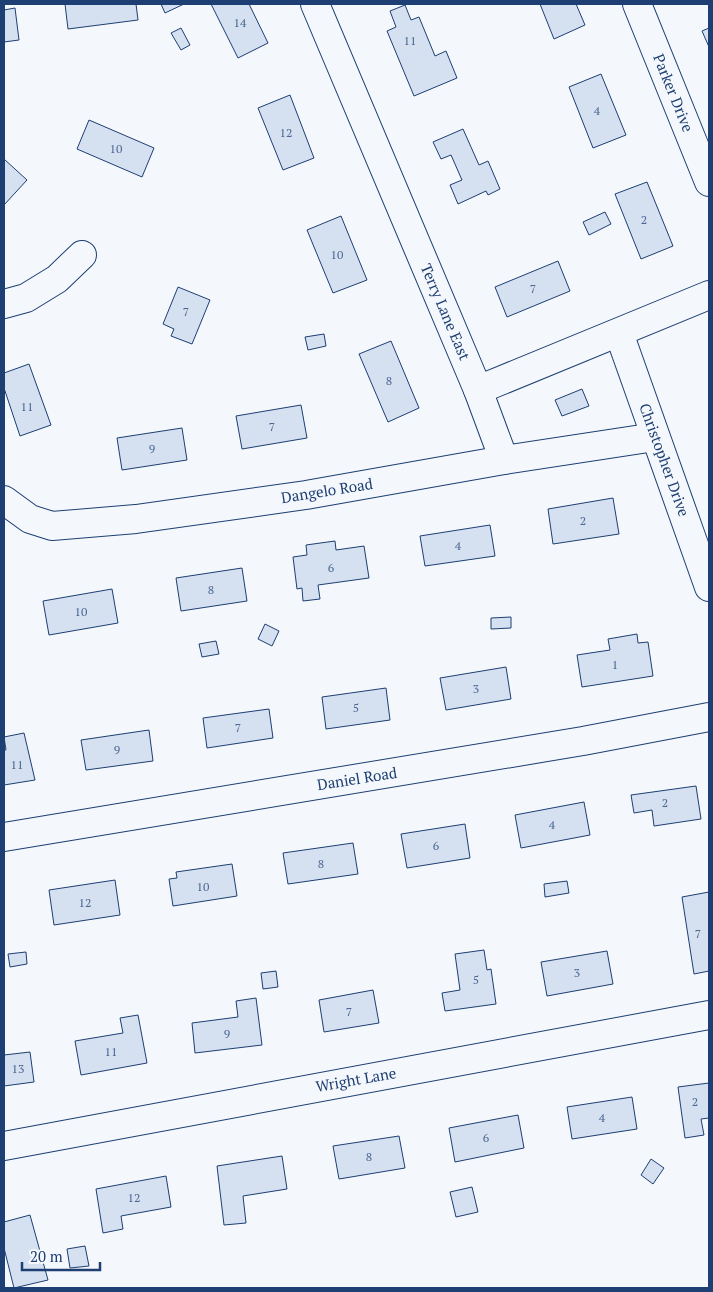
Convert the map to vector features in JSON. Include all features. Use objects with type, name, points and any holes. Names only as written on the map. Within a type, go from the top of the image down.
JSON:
[{"type":"street","name":"Terry Lane East","points":[[315,4],[478,390],[504,460]]},
{"type":"street","name":"Parker Drive","points":[[637,4],[709,182]]},
{"type":"street","points":[[15,301],[57,279],[82,255]]},
{"type":"street","points":[[478,390],[709,295]]},
{"type":"street","name":"Christopher Drive","points":[[619,333],[709,587]]},
{"type":"street","name":"Dangelo Road","points":[[4,500],[30,519],[52,526],[136,519],[306,495],[504,460],[655,437]]},
{"type":"street","name":"Daniel Road","points":[[4,838],[583,741],[709,717]]},
{"type":"street","name":"Wright Lane","points":[[4,1146],[709,1015]]},
{"type":"building","points":[[65,4],[136,4],[138,20],[68,29]]},
{"type":"building","points":[[161,4],[184,4],[165,13]]},
{"type":"building","points":[[211,4],[249,4],[268,43],[238,58]]},
{"type":"building","points":[[540,4],[576,4],[585,25],[554,39]]},
{"type":"building","points":[[405,5],[411,20],[419,17],[435,56],[446,51],[457,78],[414,96],[387,31],[396,27],[390,11]]},
{"type":"building","points":[[15,8],[19,40],[4,42],[4,10]]},
{"type":"building","points":[[181,28],[190,45],[181,50],[171,33]]},
{"type":"building","points":[[709,28],[709,47],[702,31]]},
{"type":"building","points":[[601,74],[626,135],[593,148],[569,87]]},
{"type":"building","points":[[290,95],[314,158],[283,170],[258,108]]},
{"type":"building","points":[[89,120],[154,148],[142,177],[77,149]]},
{"type":"building","points":[[463,129],[479,165],[488,161],[500,189],[488,195],[486,191],[458,204],[450,185],[462,180],[451,155],[441,159],[433,142]]},
{"type":"building","points":[[4,159],[27,180],[4,205]]},
{"type":"building","points":[[647,182],[673,246],[641,259],[615,194]]},
{"type":"building","points":[[605,212],[611,224],[589,235],[583,222]]},
{"type":"building","points":[[341,216],[367,280],[333,293],[307,230]]},
{"type":"building","points":[[558,261],[570,291],[507,317],[495,287]]},
{"type":"building","points":[[178,287],[210,300],[192,344],[171,336],[174,329],[163,324]]},
{"type":"building","points":[[324,334],[326,346],[308,350],[305,337]]},
{"type":"building","points":[[391,341],[419,408],[388,422],[359,354]]},
{"type":"building","points":[[29,364],[51,425],[20,436],[4,388],[4,373]]},
{"type":"building","points":[[582,389],[589,406],[562,416],[555,400]]},
{"type":"building","points":[[301,405],[307,438],[242,449],[236,416]]},
{"type":"building","points":[[182,428],[187,460],[122,470],[117,438]]},
{"type":"building","points":[[613,498],[619,534],[553,544],[548,509]]},
{"type":"building","points":[[490,525],[495,556],[425,566],[420,536]]},
{"type":"building","points":[[335,541],[336,550],[364,546],[369,578],[318,585],[320,599],[303,601],[302,588],[297,589],[293,557],[307,555],[306,545]]},
{"type":"building","points":[[242,568],[247,601],[181,611],[176,578]]},
{"type":"building","points":[[112,589],[118,623],[49,635],[43,601]]},
{"type":"building","points":[[511,617],[511,628],[491,629],[491,618]]},
{"type":"building","points":[[265,624],[279,631],[272,646],[258,639]]},
{"type":"building","points":[[637,634],[638,643],[648,642],[653,676],[582,687],[577,655],[610,650],[608,639]]},
{"type":"building","points":[[216,641],[219,654],[202,657],[199,644]]},
{"type":"building","points":[[506,667],[511,699],[446,710],[440,678]]},
{"type":"building","points":[[386,688],[390,720],[326,729],[322,697]]},
{"type":"building","points":[[269,709],[273,738],[207,748],[203,718]]},
{"type":"building","points":[[149,730],[153,761],[86,770],[81,740]]},
{"type":"building","points":[[24,733],[35,780],[4,785],[4,750],[6,750],[4,737]]},
{"type":"building","points":[[696,786],[701,819],[654,826],[652,810],[634,813],[631,795]]},
{"type":"building","points":[[584,802],[590,835],[521,848],[515,815]]},
{"type":"building","points":[[465,824],[470,858],[407,868],[401,834]]},
{"type":"building","points":[[353,843],[358,874],[288,884],[283,853]]},
{"type":"building","points":[[232,864],[237,896],[173,906],[169,879],[177,878],[176,872]]},
{"type":"building","points":[[115,880],[120,915],[54,925],[49,890]]},
{"type":"building","points":[[567,881],[569,893],[545,897],[544,884]]},
{"type":"building","points":[[709,892],[709,971],[694,974],[682,897]]},
{"type":"building","points":[[484,950],[487,970],[491,969],[496,1004],[445,1011],[442,993],[460,990],[455,954]]},
{"type":"building","points":[[607,951],[613,984],[547,996],[541,962]]},
{"type":"building","points":[[26,952],[27,964],[10,967],[8,954]]},
{"type":"building","points":[[276,971],[278,987],[263,989],[261,973]]},
{"type":"building","points":[[373,990],[379,1023],[324,1032],[319,1000]]},
{"type":"building","points":[[256,998],[262,1045],[195,1053],[192,1023],[238,1017],[236,1001]]},
{"type":"building","points":[[138,1015],[147,1063],[81,1075],[75,1041],[123,1033],[120,1018]]},
{"type":"building","points":[[30,1052],[34,1082],[4,1086],[4,1055]]},
{"type":"building","points":[[709,1083],[709,1118],[701,1119],[704,1135],[685,1138],[678,1087]]},
{"type":"building","points":[[632,1097],[637,1129],[572,1139],[567,1107]]},
{"type":"building","points":[[518,1115],[524,1148],[455,1162],[449,1128]]},
{"type":"building","points":[[399,1136],[405,1168],[339,1179],[333,1146]]},
{"type":"building","points":[[282,1156],[287,1189],[243,1196],[246,1223],[224,1225],[217,1166]]},
{"type":"building","points":[[651,1159],[664,1168],[653,1184],[641,1175]]},
{"type":"building","points":[[166,1176],[171,1207],[121,1216],[123,1229],[103,1233],[96,1189]]},
{"type":"building","points":[[472,1187],[478,1212],[456,1217],[450,1192]]},
{"type":"building","points":[[30,1215],[48,1280],[14,1288],[4,1248],[4,1222]]},
{"type":"building","points":[[85,1246],[89,1266],[70,1268],[67,1249]]}]
